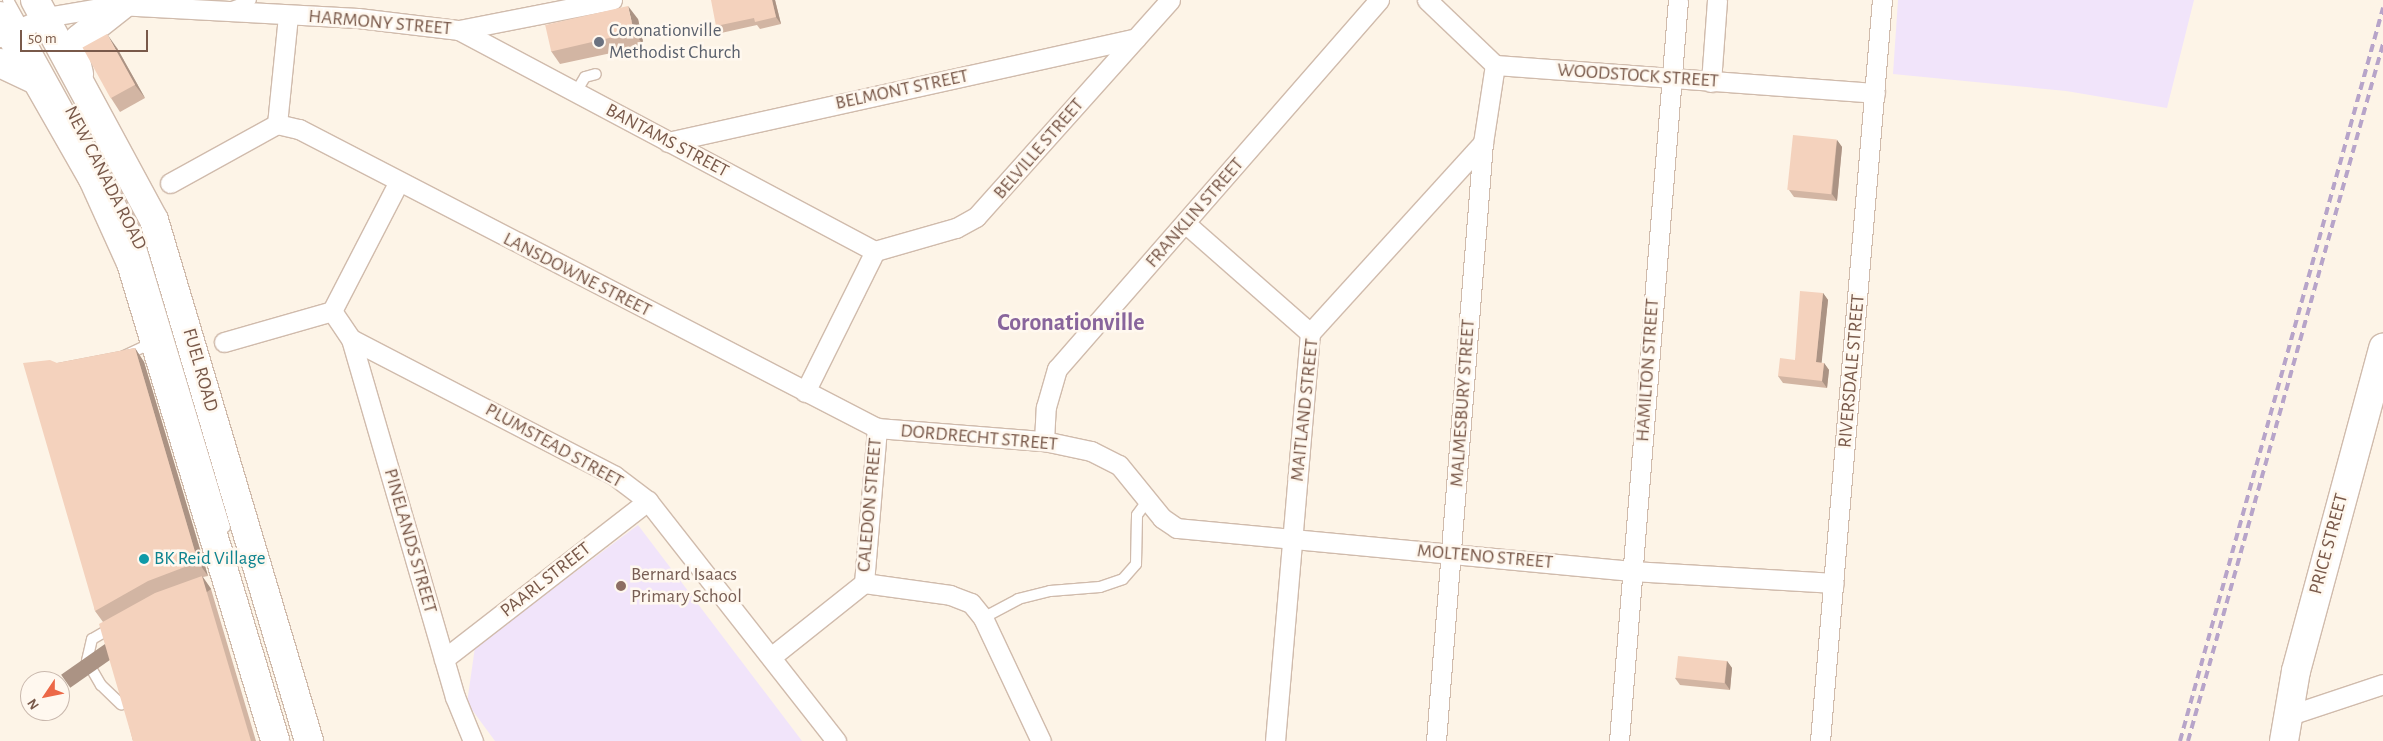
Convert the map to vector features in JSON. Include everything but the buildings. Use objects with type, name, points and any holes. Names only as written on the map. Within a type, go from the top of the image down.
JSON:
[{"type":"main road","points":[[80,78],[75,56],[114,3]]},
{"type":"main road","name":"FUEL ROAD","points":[[21,21],[80,78],[162,240],[309,741]]},
{"type":"main road","name":"FUEL ROAD","points":[[21,21],[40,82],[120,235],[157,340],[221,578],[274,741]]},
{"type":"main road","points":[[0,64],[40,82]]},
{"type":"main road","name":"PRICE STREET","points":[[2285,728],[2378,382],[2383,348]]},
{"type":"street","name":"HARMONY STREET","points":[[21,21],[114,3],[219,10],[288,8],[460,30],[612,0]]},
{"type":"street","name":"BELVILLE STREET","points":[[875,251],[956,228],[976,217],[1170,0]]},
{"type":"street","name":"FRANKLIN STREET","points":[[1044,441],[1046,407],[1057,369],[1186,224],[1379,0]]},
{"type":"street","points":[[1427,0],[1495,65]]},
{"type":"street","name":"HAMILTON STREET","points":[[1619,741],[1634,571],[1670,79],[1678,0]]},
{"type":"street","points":[[1711,82],[1717,0]]},
{"type":"street","name":"RIVERSDALE STREET","points":[[1820,741],[1882,0]]},
{"type":"street","points":[[170,183],[277,124],[288,8]]},
{"type":"street","name":"BANTAMS STREET","points":[[460,30],[875,251]]},
{"type":"street","name":"BELMONT STREET","points":[[668,142],[1136,38]]},
{"type":"street","name":"WOODSTOCK STREET","points":[[1495,65],[1875,93]]},
{"type":"street","name":"MALMESBURY STREET","points":[[1436,741],[1483,144],[1495,65]]},
{"type":"street","name":"LANSDOWNE STREET","points":[[277,124],[299,129],[398,183],[877,428]]},
{"type":"street","name":"MAITLAND STREET","points":[[1275,741],[1310,333],[1483,144]]},
{"type":"street","points":[[224,342],[332,311],[398,183]]},
{"type":"street","points":[[1186,224],[1310,333]]},
{"type":"street","points":[[804,392],[875,251]]},
{"type":"street","name":"PLUMSTEAD STREET","points":[[332,311],[351,340],[616,476],[648,501],[836,741]]},
{"type":"street","name":"PINELANDS STREET","points":[[351,340],[444,659],[474,741]]},
{"type":"street","name":"DORDRECHT STREET","points":[[877,428],[1044,441],[1091,451],[1119,465],[1147,501]]},
{"type":"street","name":"CALEDON STREET","points":[[771,656],[864,583],[877,428]]},
{"type":"street","name":"PAARL STREET","points":[[444,659],[648,501]]},
{"type":"street","name":"MOLTENO STREET","points":[[1147,501],[1177,528],[1292,541],[1634,571],[1834,583]]},
{"type":"street","points":[[864,583],[961,596],[983,618],[1041,741]]},
{"type":"street","points":[[2285,728],[2383,684]]},
{"type":"lane","name":"NEW CANADA ROAD","points":[[8,0],[153,246],[299,741]]},
{"type":"lane","name":"NEW CANADA ROAD","points":[[22,0],[21,21],[137,234],[227,535]]},
{"type":"lane","points":[[219,10],[250,0]]},
{"type":"lane","points":[[576,92],[585,77],[596,74]]},
{"type":"lane","points":[[110,362],[157,340]]},
{"type":"lane","points":[[983,618],[1018,599],[1050,591],[1100,587],[1123,579],[1136,564],[1137,515],[1147,501]]},
{"type":"lane","points":[[121,704],[102,686],[87,661],[92,639],[126,619]]},
{"type":"lane","points":[[269,678],[288,741]]},
{"type":"shaded area","points":[[1898,0],[2194,0],[2167,108],[2066,91],[1893,74]]},
{"type":"shaded area","name":"Bernard Isaacs Primary School","points":[[638,525],[802,741],[495,741],[467,703],[475,647]]},
{"type":"railway","points":[[2180,741],[2383,8]]},
{"type":"railway","points":[[2188,741],[2383,44]]},
{"type":"place","name":"Coronationville Methodist Church","points":[[599,42]]},
{"type":"place","name":"BK Reid Village","points":[[144,559]]},
{"type":"place","name":"Bernard Isaacs Primary School","points":[[621,586]]},
{"type":"district","name":"Coronationville","points":[[1071,324]]}]
